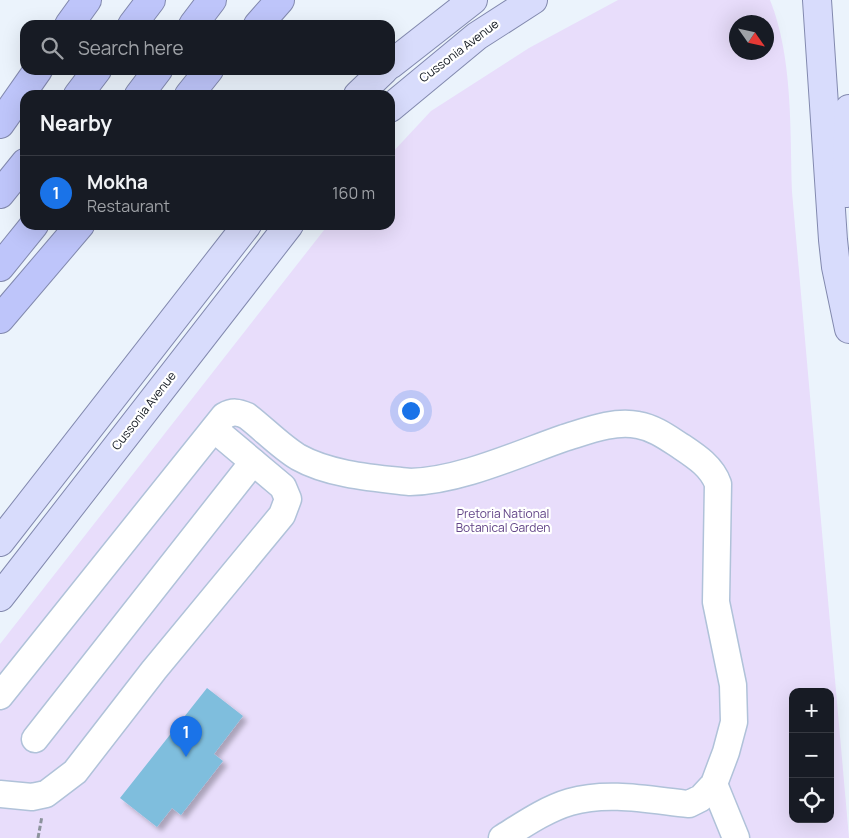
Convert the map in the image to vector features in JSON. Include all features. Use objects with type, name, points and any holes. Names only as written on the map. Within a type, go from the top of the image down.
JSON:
[{"type":"highway","points":[[73,20],[87,0]]},
{"type":"highway","points":[[136,20],[151,0]]},
{"type":"highway","points":[[197,20],[212,0]]},
{"type":"highway","points":[[248,20],[264,0]]},
{"type":"highway","points":[[262,20],[280,0]]},
{"type":"highway","points":[[24,90],[34,75]]},
{"type":"highway","points":[[82,90],[93,75]]},
{"type":"highway","points":[[143,90],[154,75]]},
{"type":"highway","points":[[0,124],[20,96]]},
{"type":"highway","points":[[0,194],[20,169]]},
{"type":"highway","points":[[0,267],[30,230]]},
{"type":"highway","points":[[0,319],[76,230]]},
{"type":"main road","points":[[395,61],[473,0]]},
{"type":"main road","name":"Cussonia Avenue","points":[[395,104],[470,42],[533,0]]},
{"type":"main road","points":[[817,0],[833,240],[836,267],[849,335]]},
{"type":"main road","points":[[363,90],[379,75]]},
{"type":"main road","points":[[848,329],[846,195],[849,109]]},
{"type":"main road","points":[[0,542],[243,230]]},
{"type":"main road","name":"Cussonia Avenue","points":[[0,597],[285,230]]},
{"type":"lane","points":[[0,696],[224,416],[230,413],[247,416],[297,456],[308,461],[327,468],[410,482],[455,475],[589,430],[625,423],[649,427],[696,456],[713,473],[720,492],[716,602],[735,705],[734,722],[726,752],[714,784],[701,798],[689,804],[629,798],[587,798],[570,802],[537,817],[502,838]]},
{"type":"lane","points":[[0,794],[32,797],[46,794],[75,772],[154,670],[282,515],[287,506],[287,492],[214,429]]},
{"type":"lane","points":[[34,739],[253,462]]},
{"type":"lane","points":[[714,784],[736,838]]},
{"type":"green space","name":"Pretoria National Botanical Garden","points":[[618,0],[770,0],[783,45],[787,69],[792,192],[849,838],[0,838],[0,644],[324,230],[395,230],[395,150],[431,111],[529,48]]},
{"type":"building","points":[[207,688],[243,716],[214,754],[223,761],[181,815],[172,808],[157,827],[120,798]]},
{"type":"place","name":"Mokha","points":[[186,757]]}]
